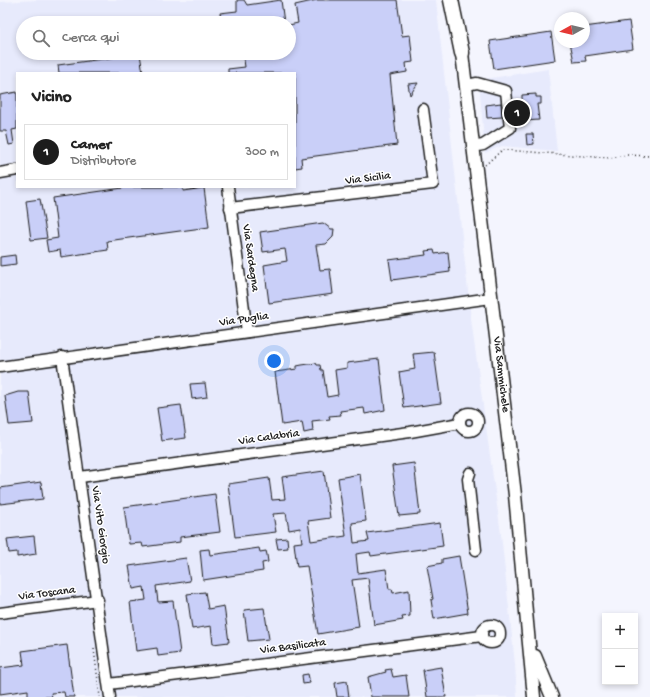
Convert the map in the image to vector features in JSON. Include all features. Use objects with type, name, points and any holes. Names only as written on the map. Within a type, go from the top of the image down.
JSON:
[{"type":"highway","points":[[451,0],[462,53]]},
{"type":"main road","name":"Via Sammichele","points":[[457,0],[475,168],[515,495],[530,643],[533,696]]},
{"type":"main road","points":[[530,643],[546,687],[552,697]]},
{"type":"street","points":[[466,85],[477,84],[506,90],[510,128],[483,145],[473,147]]},
{"type":"street","name":"Via Sicilia","points":[[230,208],[433,184],[423,109]]},
{"type":"street","points":[[0,173],[16,170]]},
{"type":"street","name":"Via Sardegna","points":[[228,188],[247,332]]},
{"type":"street","name":"Via Puglia","points":[[0,367],[62,357],[491,298]]},
{"type":"street","name":"Via Vito Giorgio","points":[[62,357],[98,600],[110,697]]},
{"type":"street","name":"Via Calabria","points":[[80,477],[410,432],[460,423]]},
{"type":"street","points":[[470,473],[469,486],[476,550]]},
{"type":"street","name":"Via Toscana","points":[[0,613],[98,600]]},
{"type":"street","name":"Via Basilicata","points":[[109,684],[482,636]]},
{"type":"path","points":[[475,168],[485,165],[497,154],[505,150],[610,158],[627,155],[650,156]]},
{"type":"shaded area","points":[[37,0],[436,0],[472,327],[501,534],[515,664],[517,697],[0,697],[0,2]]},
{"type":"shaded area","points":[[548,69],[557,151],[502,146],[485,153],[479,80]]},
{"type":"building","points":[[237,0],[244,0],[247,5],[281,0],[283,16],[221,16],[220,13],[237,11]]},
{"type":"building","points":[[317,0],[397,0],[402,36],[410,35],[413,62],[406,63],[407,72],[390,75],[397,145],[301,158],[302,167],[296,168],[296,72],[228,72],[228,69],[245,67],[244,60],[296,60],[296,23],[298,23],[295,5]]},
{"type":"building","points":[[629,21],[633,49],[585,56],[586,61],[574,62],[571,48],[590,48],[590,26]]},
{"type":"building","points":[[551,32],[555,60],[494,69],[490,41]]},
{"type":"building","points":[[95,60],[141,60],[143,72],[59,72],[58,65]]},
{"type":"building","points":[[418,83],[410,95],[408,84]]},
{"type":"building","points":[[16,92],[16,129],[12,130],[14,144],[9,145],[6,131],[0,131],[0,95]]},
{"type":"building","points":[[536,94],[536,97],[541,97],[541,104],[537,104],[539,120],[524,121],[524,115],[515,116],[514,102],[522,101],[522,95]]},
{"type":"building","points":[[501,103],[502,117],[487,118],[486,105]]},
{"type":"building","points":[[526,134],[533,134],[534,144],[527,145]]},
{"type":"building","points":[[123,188],[183,188],[183,191],[204,188],[209,227],[107,241],[108,250],[61,257],[60,250],[48,252],[46,240],[58,238],[53,198]]},
{"type":"building","points":[[40,199],[47,238],[31,240],[26,201]]},
{"type":"building","points":[[323,223],[331,229],[334,229],[333,237],[326,244],[316,245],[320,270],[330,269],[333,294],[269,303],[264,265],[287,261],[285,249],[263,252],[260,232]]},
{"type":"building","points":[[434,250],[435,254],[448,252],[450,272],[392,280],[389,260],[426,255],[425,251]]},
{"type":"building","points":[[15,255],[16,264],[0,266],[0,257]]},
{"type":"building","points":[[434,352],[441,403],[404,408],[399,372],[415,369],[413,354]]},
{"type":"building","points":[[379,359],[385,410],[365,414],[364,408],[340,411],[341,415],[329,416],[330,419],[312,421],[313,431],[304,433],[302,422],[282,425],[275,372],[297,369],[297,366],[316,363],[317,365],[320,365],[321,370],[323,370],[327,397],[338,395],[335,370],[347,368],[347,363]]},
{"type":"building","points":[[205,383],[207,397],[192,399],[190,384]]},
{"type":"building","points":[[18,392],[29,392],[33,423],[9,425],[5,396]]},
{"type":"building","points":[[181,405],[186,438],[162,441],[157,408]]},
{"type":"building","points":[[414,463],[420,514],[399,516],[392,466]]},
{"type":"building","points":[[324,471],[330,518],[308,521],[311,541],[346,536],[338,478],[360,474],[366,521],[352,523],[354,543],[369,541],[367,533],[440,523],[443,546],[371,556],[370,552],[356,554],[358,573],[386,569],[389,589],[392,589],[393,593],[409,590],[410,616],[402,617],[403,620],[374,625],[368,578],[352,580],[359,627],[318,634],[307,566],[297,567],[294,543],[302,542],[300,528],[289,530],[286,513],[273,514],[276,532],[235,537],[228,484],[269,478],[272,500],[285,499],[282,477]]},
{"type":"building","points":[[41,482],[43,499],[0,504],[0,488]]},
{"type":"building","points":[[215,494],[220,532],[180,537],[180,542],[143,547],[142,543],[129,544],[124,507]]},
{"type":"building","points":[[34,536],[36,554],[17,557],[17,552],[9,553],[7,539]]},
{"type":"building","points":[[287,538],[288,548],[278,549],[276,539]]},
{"type":"building","points":[[259,548],[260,552],[266,551],[267,555],[268,562],[262,563],[263,571],[203,580],[200,550],[209,549],[210,555]]},
{"type":"building","points":[[459,556],[468,613],[434,619],[431,600],[433,599],[427,566],[442,563],[442,559]]},
{"type":"building","points":[[186,558],[190,581],[156,586],[158,602],[173,601],[180,653],[158,656],[157,648],[136,651],[130,602],[146,600],[144,587],[133,589],[129,566]]},
{"type":"building","points":[[205,592],[208,609],[224,606],[229,642],[213,644],[211,626],[192,629],[187,594]]},
{"type":"building","points":[[264,608],[269,639],[248,641],[244,610]]},
{"type":"building","points":[[67,645],[74,697],[65,697],[64,692],[51,693],[52,697],[28,697],[28,690],[0,694],[0,668],[24,665],[22,651]]},
{"type":"building","points":[[441,667],[446,697],[427,697],[423,670]]},
{"type":"building","points":[[391,669],[393,677],[406,675],[409,697],[371,697],[368,677]]},
{"type":"building","points":[[308,674],[310,683],[303,684],[302,675]]},
{"type":"building","points":[[347,681],[349,697],[337,697],[335,683]]},
{"type":"place","name":"Camer","points":[[517,113]]}]
